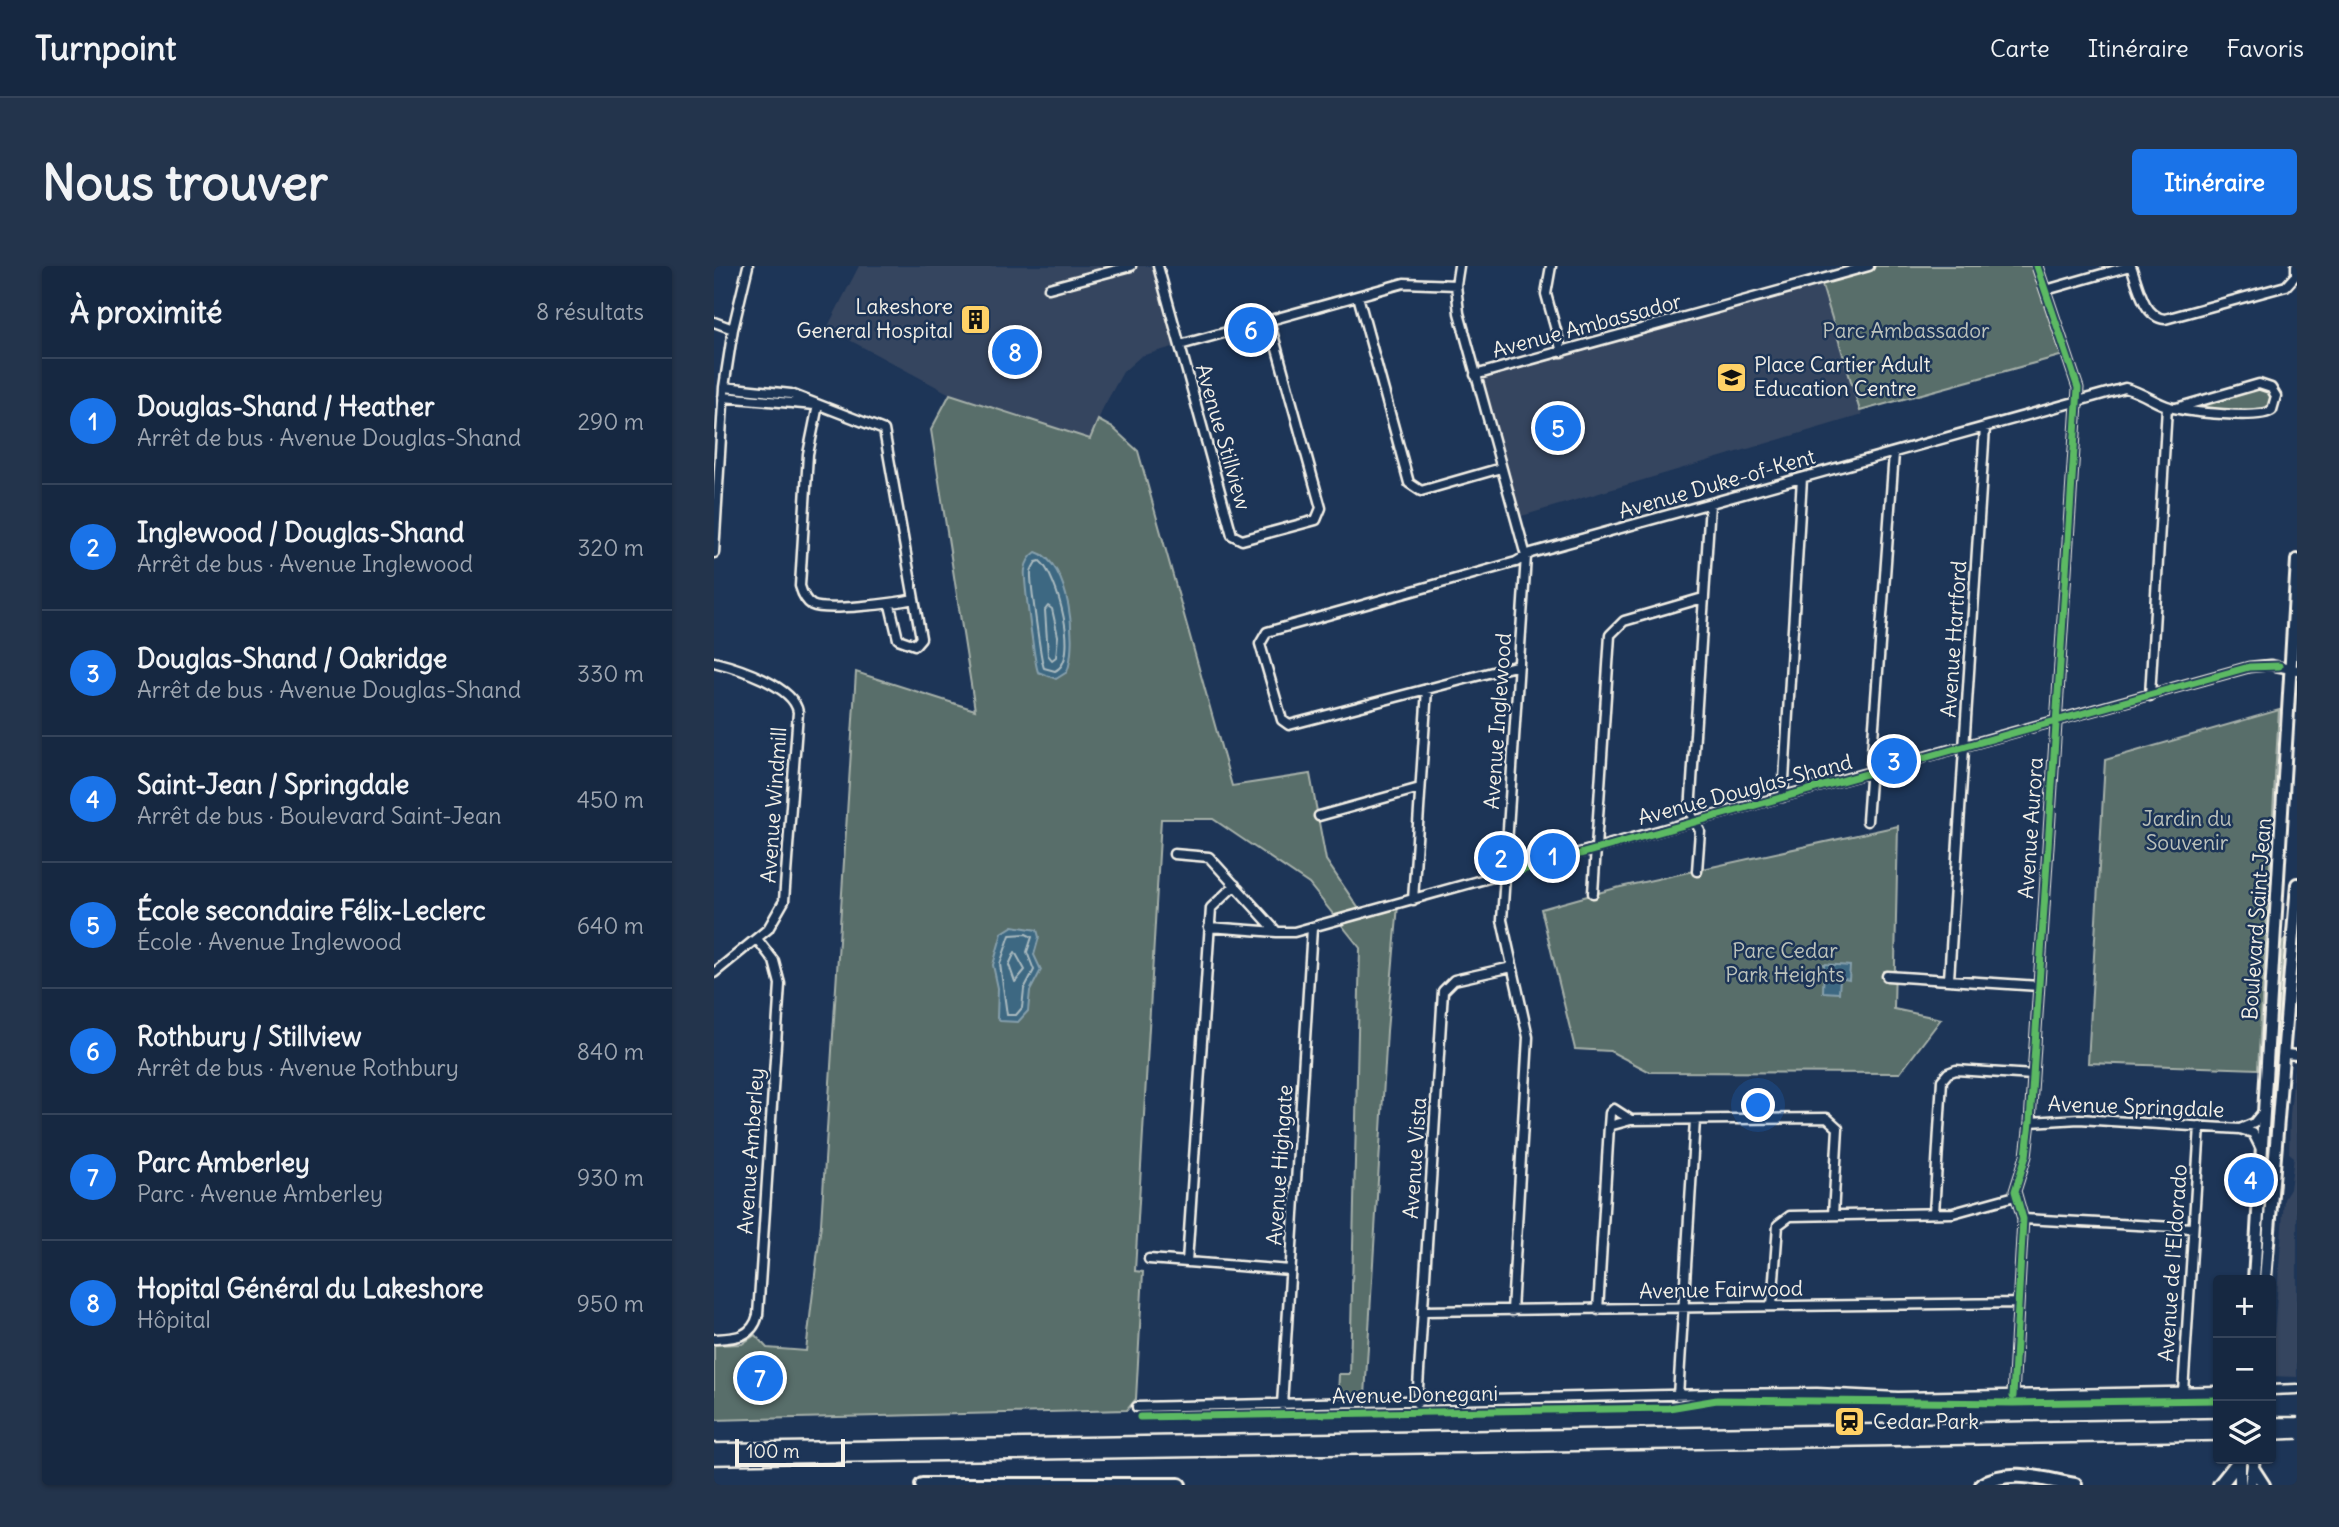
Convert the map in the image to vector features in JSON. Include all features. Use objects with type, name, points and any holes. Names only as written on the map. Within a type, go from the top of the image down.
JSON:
[{"type":"highway","points":[[2220,1485],[2244,1464]]},
{"type":"highway","points":[[1982,1485],[1994,1477],[2009,1475],[2075,1485]]},
{"type":"highway","points":[[922,1485],[1179,1485]]},
{"type":"highway","points":[[2000,1485],[2023,1485]]},
{"type":"main road","name":"Boulevard Saint-Jean","points":[[2254,1275],[2294,669],[2297,560]]},
{"type":"main road","name":"Boulevard Saint-Jean","points":[[2265,1275],[2296,927],[2297,884]]},
{"type":"main road","points":[[2240,1485],[2247,1464]]},
{"type":"main road","points":[[2248,1464],[2250,1485]]},
{"type":"main road","points":[[2250,1464],[2264,1485]]},
{"type":"street","points":[[714,553],[717,453],[724,387],[733,329],[748,266]]},
{"type":"street","points":[[1049,288],[1131,266]]},
{"type":"street","name":"Avenue Stillview","points":[[1158,266],[1233,535],[1242,540],[1316,520],[1321,508],[1269,320]]},
{"type":"street","name":"Avenue Inglewood","points":[[1459,266],[1455,285],[1458,313],[1526,556],[1502,920],[1528,1039],[1512,1311]]},
{"type":"street","points":[[1551,266],[1546,294],[1562,352]]},
{"type":"street","name":"Avenue Ambassador","points":[[1475,375],[1869,266]]},
{"type":"street","name":"Avenue Aurora","points":[[2015,1196],[2026,1156],[2030,1122],[2078,401],[2078,388],[2037,266]]},
{"type":"street","points":[[2046,290],[2130,266],[2148,311],[2156,318],[2165,319],[2286,286],[2296,275],[2296,266]]},
{"type":"street","points":[[1180,345],[1404,283],[1455,285]]},
{"type":"street","points":[[1358,296],[1413,489],[1421,491],[1501,468]]},
{"type":"street","points":[[714,322],[733,329]]},
{"type":"street","name":"Avenue Duke-of-Kent","points":[[1427,689],[1289,725],[1282,720],[1260,644],[1267,632],[1516,562],[1526,556],[2125,388],[2142,392],[2171,408],[2262,415],[2272,410],[2276,396],[2271,388],[2259,384],[2171,408]]},
{"type":"street","points":[[724,387],[791,394],[884,430],[921,638],[915,645],[898,639],[890,604]]},
{"type":"street","points":[[723,397],[818,405]]},
{"type":"street","points":[[818,405],[808,454],[800,586],[803,594],[809,603],[826,608],[890,604],[914,599]]},
{"type":"street","points":[[2150,696],[2171,408]]},
{"type":"street","name":"Avenue Hartford","points":[[1949,979],[1985,427]]},
{"type":"street","points":[[1867,821],[1894,453]]},
{"type":"street","points":[[1783,797],[1802,478]]},
{"type":"street","points":[[1697,871],[1700,831],[1690,812],[1710,504]]},
{"type":"street","points":[[1593,893],[1610,635],[1624,621],[1703,598]]},
{"type":"street","name":"Avenue Windmill","points":[[714,662],[784,690],[797,707],[785,894],[776,918],[757,939],[714,973]]},
{"type":"street","points":[[1413,900],[1427,689],[1519,665]]},
{"type":"street","name":"Avenue Douglas-Shand","points":[[1209,927],[1277,932],[1312,928],[2258,665],[2294,669]]},
{"type":"street","points":[[1319,816],[1420,788]]},
{"type":"street","points":[[1174,854],[1209,858],[1277,932]]},
{"type":"street","points":[[1187,1262],[1209,927],[1212,908],[1235,886]]},
{"type":"street","points":[[2277,929],[2296,927]]},
{"type":"street","name":"Avenue Highgate","points":[[1282,1405],[1312,928]]},
{"type":"street","name":"Avenue Amberley","points":[[714,1339],[745,1335],[754,1326],[758,1315],[780,984],[774,961],[757,939]]},
{"type":"street","name":"Avenue Vista","points":[[1418,1403],[1443,990],[1454,981],[1512,967]]},
{"type":"street","points":[[1888,976],[2039,986]]},
{"type":"street","points":[[2285,1054],[2297,1055]]},
{"type":"street","points":[[1934,1213],[1942,1080],[1956,1070],[2033,1076]]},
{"type":"street","points":[[1598,1310],[1611,1113],[1614,1109],[1631,1120]]},
{"type":"street","points":[[2240,1129],[2255,1122],[2263,1112]]},
{"type":"street","points":[[1609,1126],[1631,1120],[1827,1118],[1838,1128],[1833,1215]]},
{"type":"street","name":"Avenue Springdale","points":[[2030,1122],[2079,1119],[2240,1129]]},
{"type":"street","points":[[1678,1396],[1695,1120]]},
{"type":"street","name":"Avenue de l'Eldorado","points":[[2183,1392],[2200,1126]]},
{"type":"street","points":[[2240,1129],[2253,1133],[2263,1153]]},
{"type":"street","points":[[1772,1307],[1778,1225],[1790,1216],[1967,1211],[2015,1196],[2023,1219],[2013,1396]]},
{"type":"street","points":[[2023,1219],[2193,1228]]},
{"type":"street","points":[[1149,1259],[1290,1270]]},
{"type":"street","name":"Avenue Fairwood","points":[[1423,1311],[2018,1303]]},
{"type":"street","points":[[2276,1390],[2297,1389]]},
{"type":"street","name":"Avenue Donegani","points":[[1137,1407],[1817,1393],[1898,1397],[2213,1391]]},
{"type":"shaded area","points":[[859,266],[1158,266],[1180,345],[1141,356],[1123,372],[1103,408],[1091,439],[950,394],[827,328]]},
{"type":"shaded area","name":"Place Cartier Adult Education Centre","points":[[1821,282],[1862,415],[1515,518],[1475,375]]},
{"type":"shaded area","points":[[2297,1068],[2297,1377],[2276,1376],[2276,1308],[2284,1199],[2290,1189],[2294,1157],[2289,1153],[2294,1070]]},
{"type":"green space","name":"Parc Ambassador","points":[[1875,266],[2037,266],[2067,354],[1860,411],[1821,282]]},
{"type":"green space","points":[[2260,388],[2268,391],[2272,397],[2269,408],[2261,412],[2200,408],[2200,405]]},
{"type":"green space","points":[[950,394],[1090,439],[1098,420],[1113,428],[1138,451],[1232,786],[1310,774],[1326,860],[1363,915],[1398,905],[1387,1031],[1365,1396],[1338,1396],[1339,1374],[1350,1374],[1360,948],[1309,884],[1213,819],[1161,819],[1135,1271],[1143,1272],[1136,1399],[1127,1410],[714,1420],[714,1345],[742,1344],[755,1335],[767,1348],[806,1351],[821,1224],[856,672],[975,710],[931,430]]},
{"type":"green space","name":"Jardin du Souvenir","points":[[2279,710],[2258,1069],[2088,1063],[2105,760]]},
{"type":"green space","name":"Parc Cedar Park Heights","points":[[1898,826],[1894,1009],[1941,1019],[1900,1073],[1650,1072],[1610,1051],[1575,1049],[1541,909],[1616,888]]},
{"type":"green space","points":[[2288,941],[2270,1138],[2283,942]]},
{"type":"water","points":[[1036,552],[1048,559],[1057,571],[1064,587],[1071,624],[1072,643],[1067,672],[1056,679],[1038,672],[1034,654],[1025,570],[1030,557]]},
{"type":"water","points":[[1013,926],[1037,930],[1039,937],[1034,955],[1041,970],[1030,991],[1028,1011],[1018,1022],[1000,1021],[997,1018],[998,988],[993,965],[1002,933]]},
{"type":"water","points":[[1824,964],[1850,966],[1849,980],[1840,978],[1839,993],[1823,992]]},
{"type":"railway","points":[[2276,1417],[2297,1417]]},
{"type":"railway","points":[[714,1443],[2213,1418]]},
{"type":"railway","points":[[2276,1440],[2297,1439]]},
{"type":"railway","points":[[714,1465],[2213,1441]]},
{"type":"cycle path","points":[[2013,1396],[2023,1219],[2015,1191],[2026,1156],[2030,1122],[2078,388],[2037,266]]},
{"type":"cycle path","points":[[1505,875],[2249,667],[2279,666]]},
{"type":"cycle path","points":[[1140,1417],[1669,1408],[1717,1400],[2013,1403],[2213,1400]]},
{"type":"place","name":"Lakeshore General Hospital","points":[[976,319]]},
{"type":"place","name":"Rothbury / Stillview","points":[[1251,330]]},
{"type":"place","name":"Hopital Général du Lakeshore","points":[[1015,352]]},
{"type":"place","name":"Place Cartier Adult Education Centre","points":[[1731,377]]},
{"type":"place","name":"École secondaire Félix-Leclerc","points":[[1558,428]]},
{"type":"place","name":"Douglas-Shand / Oakridge","points":[[1894,761]]},
{"type":"place","name":"Douglas-Shand / Heather","points":[[1553,856]]},
{"type":"place","name":"Inglewood / Douglas-Shand","points":[[1501,858]]},
{"type":"place","name":"Saint-Jean / Springdale","points":[[2251,1180]]},
{"type":"place","name":"Parc Amberley","points":[[760,1378]]},
{"type":"place","name":"Cedar Park","points":[[1850,1422]]}]
